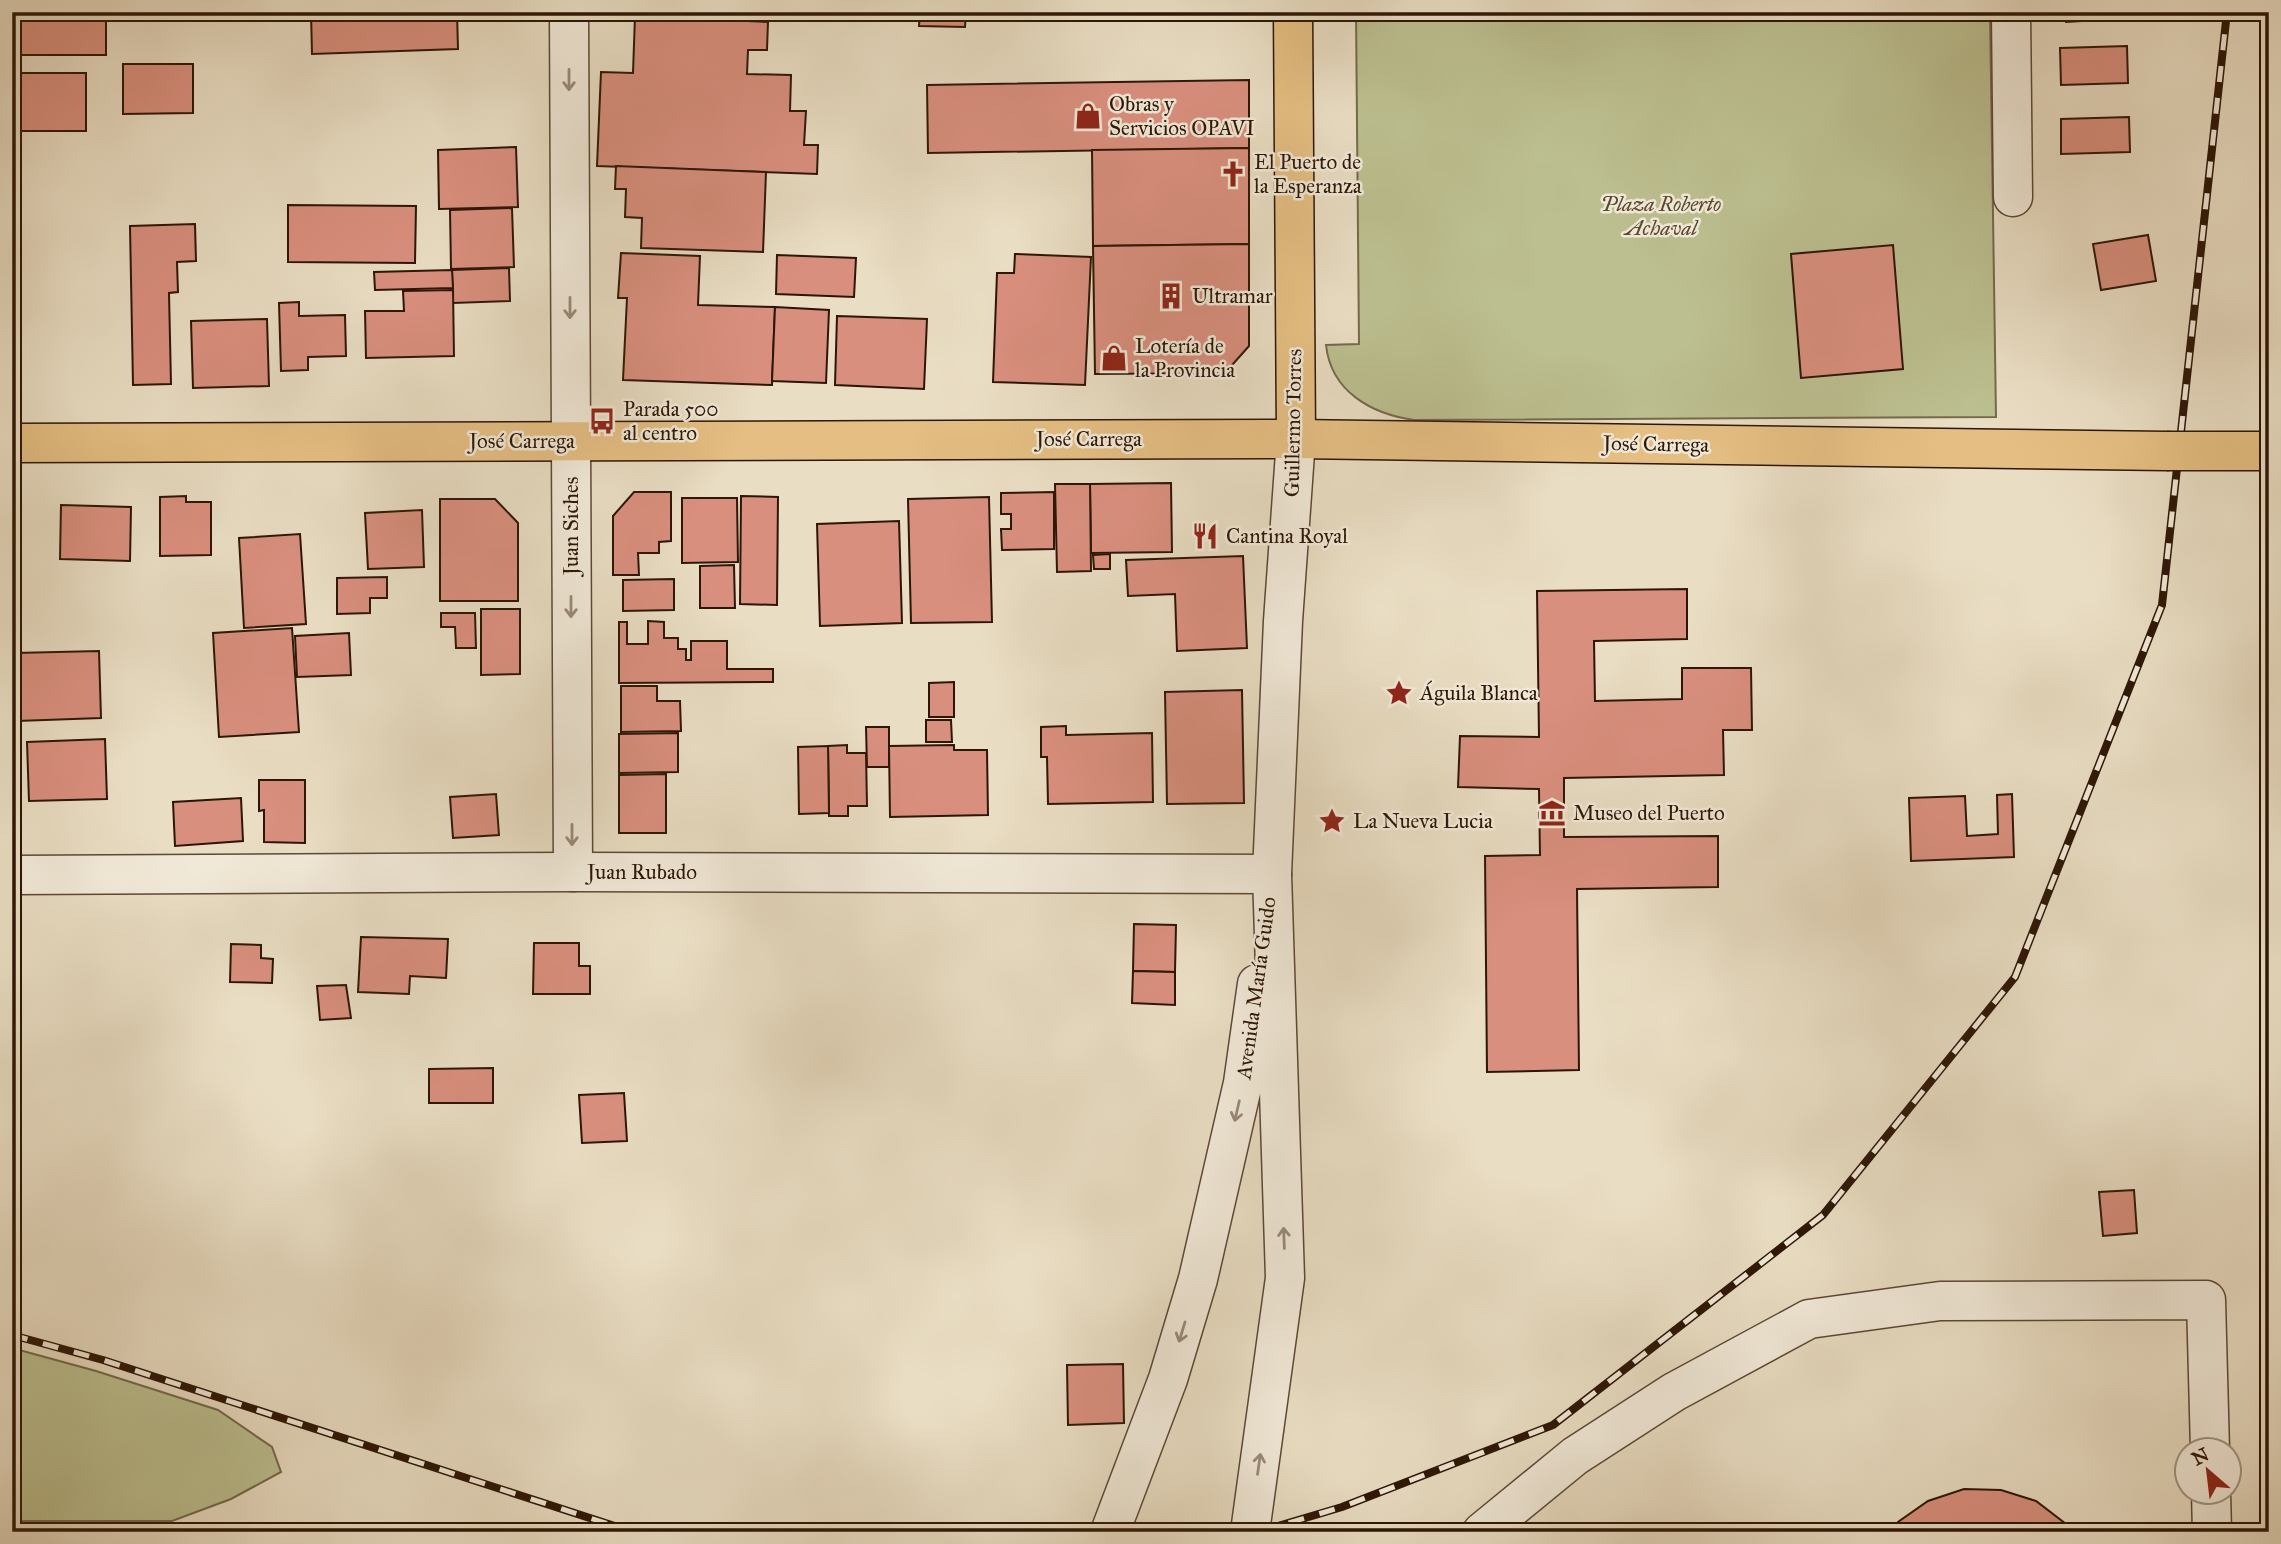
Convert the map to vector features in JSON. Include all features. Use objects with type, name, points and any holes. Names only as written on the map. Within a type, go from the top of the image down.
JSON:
[{"type":"main road","name":"Guillermo Torres","points":[[1293,12],[1296,439]]},
{"type":"main road","name":"José Carrega","points":[[12,443],[1296,439],[2269,451]]},
{"type":"street","name":"Juan Siches","points":[[569,12],[573,872]]},
{"type":"street","points":[[2011,12],[2013,197]]},
{"type":"street","name":"Guillermo Torres","points":[[1272,874],[1283,621],[1296,439]]},
{"type":"street","name":"Juan Rubado","points":[[12,875],[573,872],[1272,874]]},
{"type":"street","name":"Avenida María Guido","points":[[1110,1532],[1168,1380],[1198,1279],[1243,1083],[1272,874]]},
{"type":"street","name":"Avenida María Guido","points":[[1250,1532],[1285,1278],[1272,874]]},
{"type":"street","points":[[1482,1532],[1575,1456],[1674,1392],[1809,1319],[1940,1301],[2206,1300],[2210,1436]]},
{"type":"street","points":[[2211,1506],[2212,1532]]},
{"type":"green space","name":"Plaza Roberto Achaval","points":[[1356,12],[1990,12],[1996,417],[1414,420],[1383,412],[1356,398],[1336,376],[1326,345],[1359,344]]},
{"type":"green space","points":[[12,1348],[96,1371],[218,1410],[272,1447],[281,1472],[231,1499],[172,1521],[12,1521]]},
{"type":"building","points":[[12,12],[106,12],[106,55],[12,55]]},
{"type":"building","points":[[311,12],[457,12],[458,49],[312,54]]},
{"type":"building","points":[[610,12],[687,12],[687,15]]},
{"type":"building","points":[[920,12],[966,12],[965,27],[919,26]]},
{"type":"building","points":[[2065,12],[2134,12],[2134,18],[2066,22]]},
{"type":"building","points":[[635,16],[768,22],[767,50],[748,50],[747,74],[791,75],[790,111],[806,111],[804,145],[818,145],[817,174],[597,166],[601,72],[633,73]]},
{"type":"building","points":[[2127,46],[2128,83],[2061,85],[2060,48]]},
{"type":"building","points":[[123,64],[193,64],[193,113],[123,114]]},
{"type":"building","points":[[12,73],[86,73],[86,131],[12,131]]},
{"type":"building","name":"Obras y Servicios OPAVI","points":[[1249,80],[1249,148],[928,153],[927,85]]},
{"type":"building","points":[[2129,117],[2130,152],[2061,154],[2061,119]]},
{"type":"building","points":[[516,147],[518,207],[439,209],[438,150]]},
{"type":"building","points":[[1249,148],[1249,244],[1093,246],[1092,150]]},
{"type":"building","points":[[616,166],[766,172],[763,252],[641,248],[642,218],[625,217],[626,189],[615,189]]},
{"type":"building","points":[[288,205],[416,206],[415,263],[288,262]]},
{"type":"building","points":[[512,208],[514,267],[451,269],[450,210]]},
{"type":"building","points":[[195,224],[196,261],[177,262],[178,292],[169,293],[171,384],[133,385],[130,226]]},
{"type":"building","points":[[2148,235],[2156,281],[2101,290],[2093,244]]},
{"type":"building","name":"Ultramar","points":[[1249,244],[1249,346],[1225,373],[1095,374],[1093,246]]},
{"type":"building","points":[[1893,245],[1903,369],[1801,378],[1791,254]]},
{"type":"building","points":[[621,253],[700,256],[698,305],[775,307],[772,385],[623,380],[627,298],[618,298]]},
{"type":"building","points":[[1015,254],[1091,257],[1085,385],[993,382],[997,273],[1014,273]]},
{"type":"building","points":[[777,255],[856,258],[854,297],[776,294]]},
{"type":"building","points":[[509,268],[510,301],[453,303],[452,270]]},
{"type":"building","points":[[452,270],[453,288],[375,290],[374,272]]},
{"type":"building","points":[[453,290],[454,356],[366,358],[365,311],[404,311],[403,291]]},
{"type":"building","points":[[299,302],[299,316],[345,315],[346,356],[308,357],[308,370],[281,371],[279,303]]},
{"type":"building","points":[[775,307],[829,310],[826,383],[772,381]]},
{"type":"building","points":[[837,316],[927,319],[924,389],[835,385]]},
{"type":"building","points":[[267,319],[269,386],[193,388],[191,321]]},
{"type":"building","points":[[1171,483],[1172,552],[1091,553],[1090,484]]},
{"type":"building","points":[[1055,484],[1090,484],[1091,571],[1057,572]]},
{"type":"building","points":[[634,492],[671,492],[671,541],[659,542],[659,553],[638,553],[639,575],[613,575],[613,516]]},
{"type":"building","points":[[1054,492],[1054,549],[1002,550],[1001,529],[1011,529],[1011,514],[1001,514],[1001,493]]},
{"type":"building","points":[[186,496],[186,502],[211,502],[211,555],[160,556],[160,497]]},
{"type":"building","points":[[741,496],[778,497],[777,605],[740,604]]},
{"type":"building","points":[[989,497],[992,622],[911,623],[908,499]]},
{"type":"building","points":[[682,498],[737,498],[738,562],[682,563]]},
{"type":"building","points":[[440,499],[495,499],[518,523],[518,601],[440,601]]},
{"type":"building","points":[[61,505],[131,507],[130,561],[60,559]]},
{"type":"building","points":[[422,510],[424,567],[368,569],[365,513]]},
{"type":"building","points":[[899,521],[902,623],[820,626],[817,524]]},
{"type":"building","points":[[300,534],[306,624],[244,628],[239,538]]},
{"type":"building","points":[[1110,554],[1110,569],[1094,569],[1093,555]]},
{"type":"building","points":[[1243,556],[1247,648],[1177,651],[1175,594],[1128,596],[1126,560]]},
{"type":"building","points":[[734,565],[735,608],[700,608],[700,566]]},
{"type":"building","points":[[387,577],[387,598],[370,598],[370,613],[337,614],[337,578]]},
{"type":"building","points":[[674,579],[674,610],[623,611],[623,580]]},
{"type":"building","name":"Museo del Puerto","points":[[1687,589],[1687,639],[1594,641],[1595,701],[1682,699],[1682,668],[1751,668],[1752,730],[1723,730],[1724,775],[1564,778],[1564,837],[1718,836],[1718,887],[1577,889],[1579,1070],[1487,1072],[1485,856],[1540,855],[1539,789],[1458,787],[1460,736],[1539,737],[1537,591]]},
{"type":"building","points":[[481,609],[520,609],[520,674],[481,675]]},
{"type":"building","points":[[441,613],[475,613],[476,648],[456,648],[455,627],[441,627]]},
{"type":"building","points":[[648,621],[664,622],[664,638],[678,638],[678,649],[686,649],[686,660],[691,660],[691,641],[727,641],[727,669],[773,669],[773,682],[619,683],[619,622],[627,622],[627,644],[648,644]]},
{"type":"building","points":[[292,628],[299,732],[219,737],[213,633]]},
{"type":"building","points":[[349,633],[351,675],[297,677],[295,636]]},
{"type":"building","points":[[99,651],[101,718],[17,721],[15,653]]},
{"type":"building","points":[[954,682],[954,717],[929,717],[929,683]]},
{"type":"building","points":[[621,686],[657,686],[657,701],[680,701],[681,731],[621,732]]},
{"type":"building","points":[[1242,690],[1244,803],[1167,804],[1165,692]]},
{"type":"building","points":[[926,720],[951,720],[952,742],[926,742]]},
{"type":"building","points":[[1066,726],[1066,735],[1152,733],[1153,802],[1048,804],[1047,757],[1041,757],[1041,727]]},
{"type":"building","points":[[866,727],[889,727],[889,767],[867,767]]},
{"type":"building","points":[[678,733],[678,772],[619,773],[619,734]]},
{"type":"building","points":[[105,739],[107,799],[29,801],[27,742]]},
{"type":"building","points":[[847,745],[847,753],[866,753],[867,806],[848,806],[848,816],[829,816],[828,746]]},
{"type":"building","points":[[954,745],[954,750],[987,750],[988,815],[890,817],[889,746]]},
{"type":"building","points":[[828,746],[829,813],[799,814],[798,747]]},
{"type":"building","points":[[666,774],[666,833],[619,833],[619,775]]},
{"type":"building","points":[[259,780],[305,780],[305,843],[264,842],[264,810],[259,811]]},
{"type":"building","points":[[496,794],[499,835],[453,838],[450,797]]},
{"type":"building","points":[[2012,794],[2014,857],[1911,861],[1909,798],[1965,796],[1967,836],[1998,834],[1997,795]]},
{"type":"building","points":[[241,798],[243,841],[175,846],[173,802]]},
{"type":"building","points":[[1134,924],[1176,925],[1175,972],[1133,971]]},
{"type":"building","points":[[361,937],[448,939],[446,978],[410,976],[409,994],[358,992]]},
{"type":"building","points":[[534,943],[579,943],[579,966],[590,966],[590,994],[533,994]]},
{"type":"building","points":[[231,944],[261,945],[261,958],[273,959],[272,983],[230,982]]},
{"type":"building","points":[[1133,971],[1175,972],[1175,1005],[1132,1003]]},
{"type":"building","points":[[346,985],[351,1018],[320,1020],[317,986]]},
{"type":"building","points":[[493,1068],[493,1103],[429,1103],[429,1069]]},
{"type":"building","points":[[624,1093],[627,1141],[582,1143],[579,1095]]},
{"type":"building","points":[[2134,1190],[2137,1233],[2103,1236],[2099,1192]]},
{"type":"building","points":[[1123,1364],[1124,1423],[1068,1425],[1067,1365]]},
{"type":"building","points":[[1964,1489],[2001,1490],[2036,1501],[2066,1524],[2072,1532],[1891,1532],[1898,1522],[1928,1501]]},
{"type":"railway","points":[[1258,1532],[1342,1507],[1553,1425],[1823,1215],[2015,977],[2162,605],[2227,12]]},
{"type":"railway","points":[[12,1335],[103,1360],[633,1532]]},
{"type":"place","name":"Obras y Servicios OPAVI","points":[[1088,116]]},
{"type":"place","name":"El Puerto de la Esperanza","points":[[1233,174]]},
{"type":"place","name":"Ultramar","points":[[1171,296]]},
{"type":"place","name":"Lotería de la Provincia","points":[[1114,358]]},
{"type":"place","name":"Parada 500 al centro","points":[[602,421]]},
{"type":"place","name":"Cantina Royal","points":[[1205,536]]},
{"type":"place","name":"Águila Blanca","points":[[1399,693]]},
{"type":"place","name":"Museo del Puerto","points":[[1552,813]]},
{"type":"place","name":"La Nueva Lucia","points":[[1332,821]]}]
